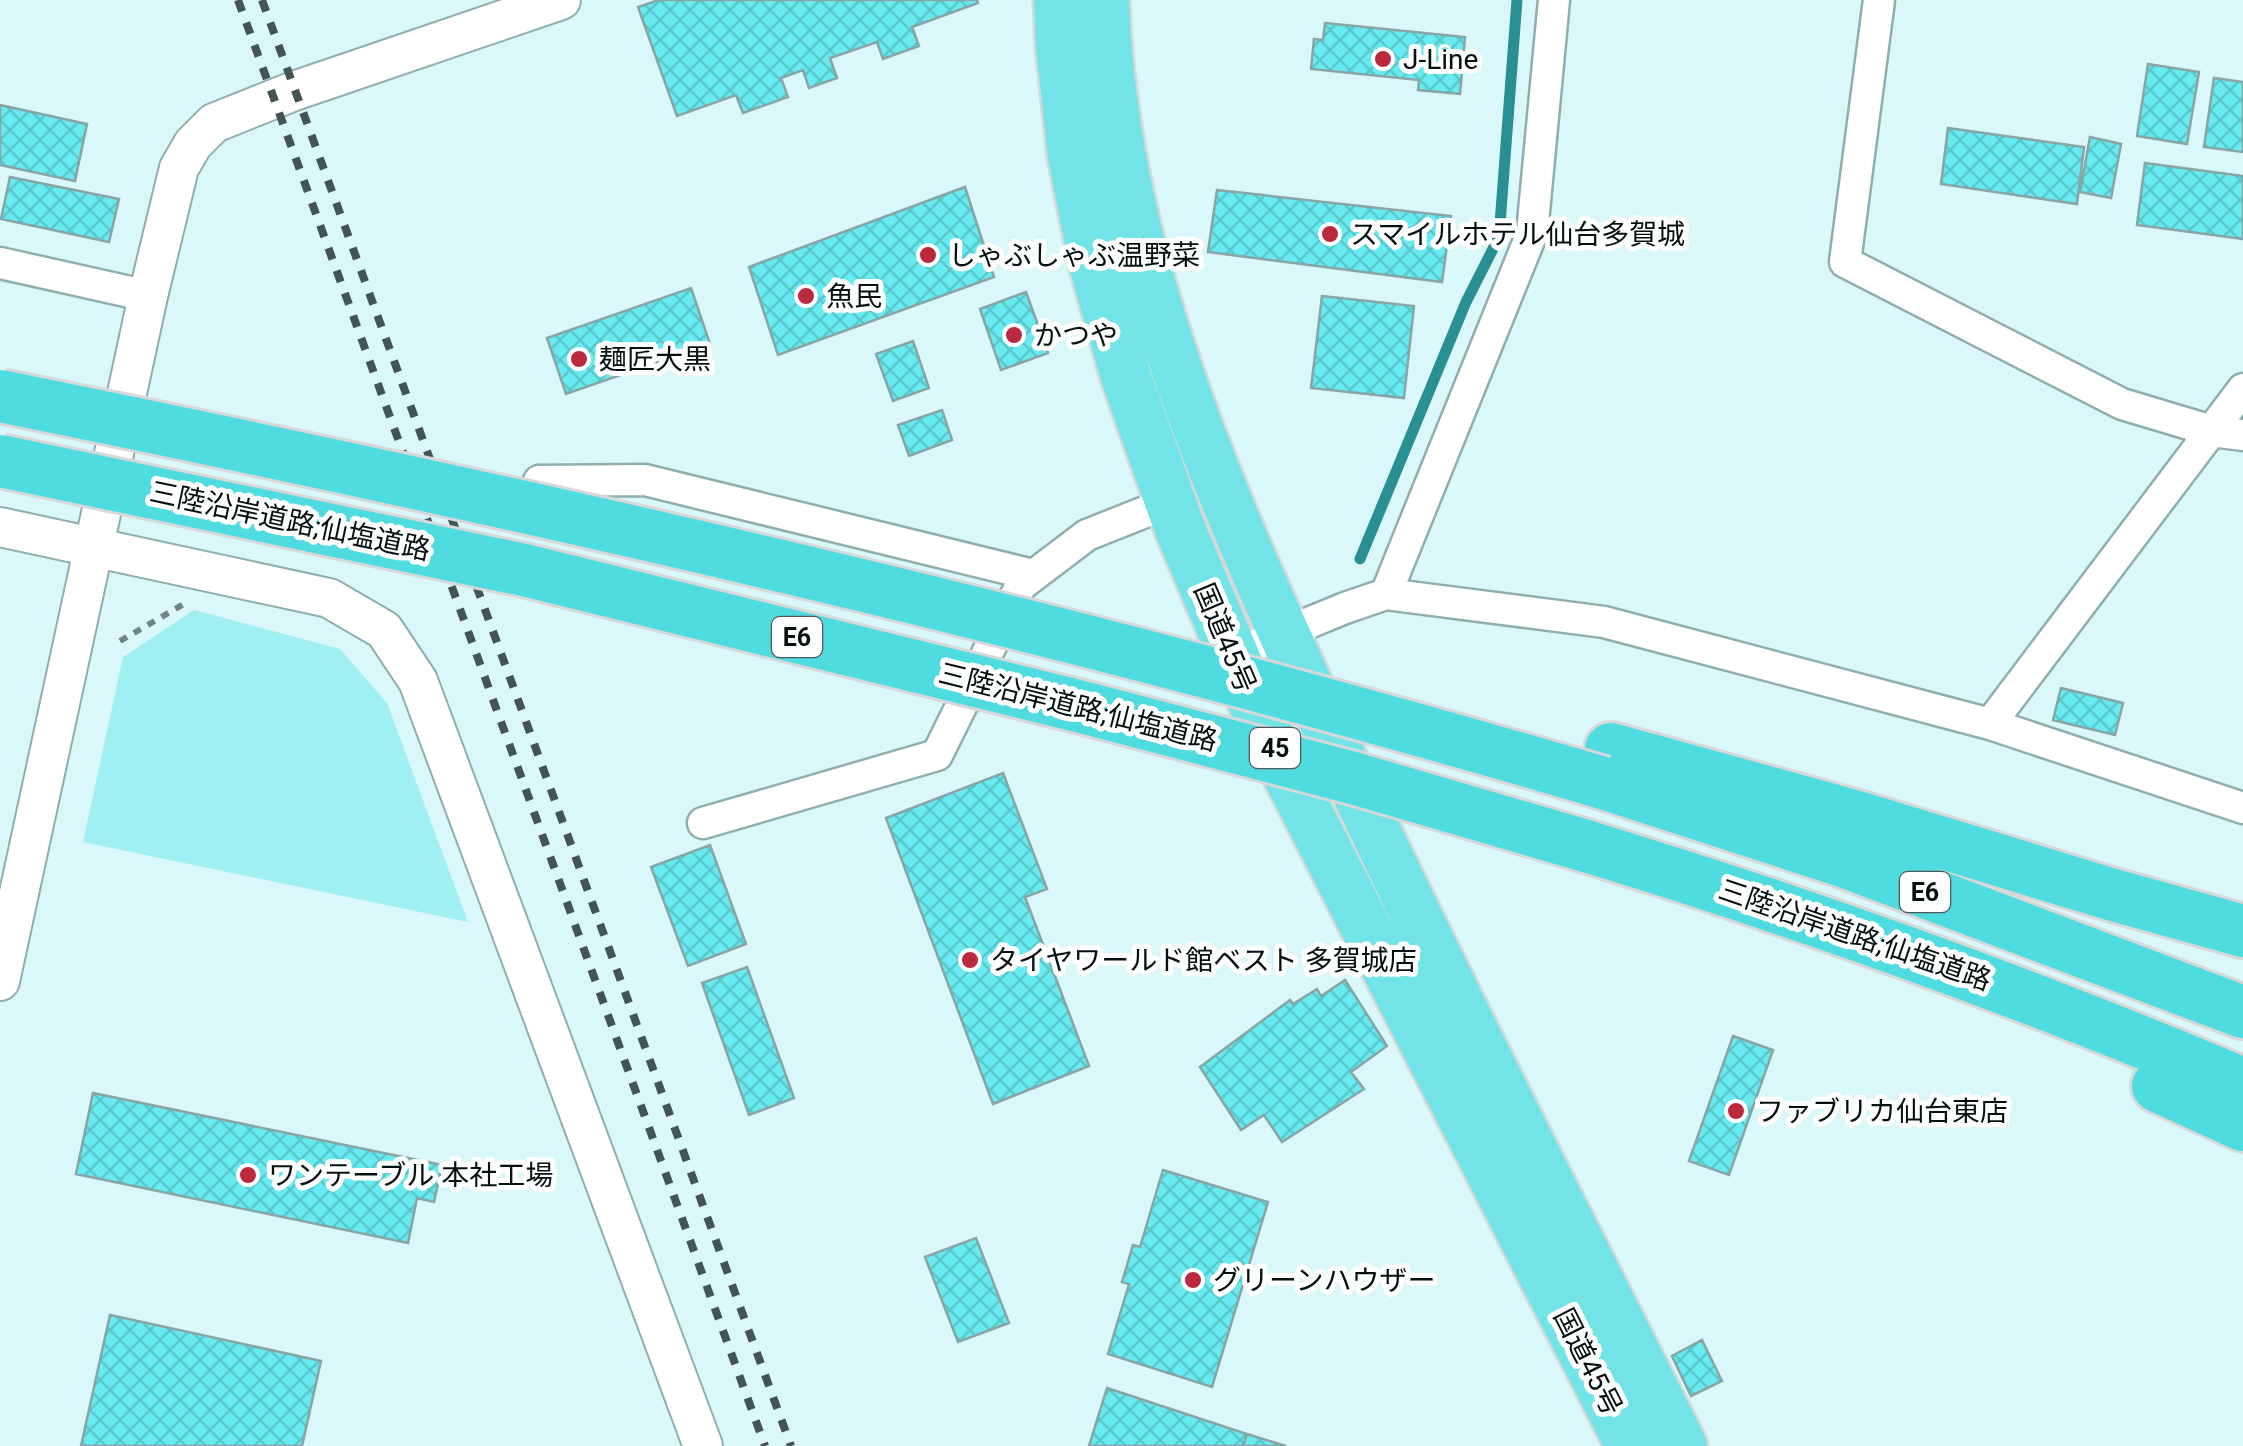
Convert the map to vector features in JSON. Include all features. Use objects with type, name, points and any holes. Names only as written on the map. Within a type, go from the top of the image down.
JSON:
[{"type":"highway","name":"国道45号","points":[[1059,0],[1060,46],[1073,156],[1094,264],[1126,377],[1170,502],[1264,730],[1631,1446]]},
{"type":"highway","name":"国道45号","points":[[1104,0],[1120,144],[1144,259],[1180,382],[1284,636],[1407,900],[1682,1446]]},
{"type":"highway","name":"E6","points":[[0,396],[358,468],[1103,644],[1367,688],[1607,766],[1843,861],[2243,1012]]},
{"type":"highway","name":"三陸沿岸道路;仙塩道路","points":[[0,460],[524,570],[1353,778],[1600,850],[1866,936],[2051,1004],[2243,1084]]},
{"type":"highway","points":[[1607,766],[1862,818],[2243,930]]},
{"type":"highway","points":[[1600,850],[1823,952],[2040,1036],[2243,1125]]},
{"type":"street","points":[[0,981],[179,168],[193,144],[214,123],[560,0]]},
{"type":"street","points":[[1386,594],[1532,233],[1554,0]]},
{"type":"street","points":[[1879,0],[1845,262],[2122,404],[2212,430],[2243,434]]},
{"type":"street","points":[[0,263],[148,296]]},
{"type":"street","points":[[1990,724],[2243,388]]},
{"type":"street","points":[[539,482],[645,480],[1033,575]]},
{"type":"street","points":[[703,824],[936,755],[1021,585],[1087,535],[1170,502]]},
{"type":"street","points":[[0,528],[329,598],[384,630],[418,681],[703,1446]]},
{"type":"street","points":[[1231,655],[1386,594],[1604,622],[1990,724],[2243,808]]},
{"type":"path","points":[[120,641],[195,597]]},
{"type":"shaded area","points":[[194,610],[340,649],[387,703],[468,922],[83,842],[123,657]]},
{"type":"building","points":[[659,0],[978,3],[912,27],[919,46],[883,59],[877,42],[830,58],[837,78],[809,88],[803,70],[781,78],[788,97],[743,113],[736,95],[677,116],[638,7]]},
{"type":"building","points":[[1325,23],[1465,37],[1460,94],[1418,90],[1419,80],[1311,69],[1314,39],[1323,40]]},
{"type":"building","points":[[2148,64],[2199,72],[2187,144],[2137,136]]},
{"type":"building","points":[[2214,78],[2243,82],[2243,152],[2204,147]]},
{"type":"building","points":[[0,105],[87,124],[75,181],[0,165]]},
{"type":"building","points":[[1948,128],[2084,147],[2077,204],[1941,184]]},
{"type":"building","points":[[2090,137],[2121,144],[2111,198],[2080,192]]},
{"type":"building","points":[[2145,163],[2243,176],[2243,239],[2137,225]]},
{"type":"building","points":[[10,177],[119,199],[109,242],[1,219]]},
{"type":"building","points":[[965,187],[994,277],[778,355],[749,267]]},
{"type":"building","name":"スマイルホテル仙台多賀城","points":[[1217,190],[1451,216],[1442,282],[1208,252]]},
{"type":"building","points":[[691,288],[710,344],[566,394],[547,338]]},
{"type":"building","points":[[1026,292],[1048,353],[1001,370],[980,309]]},
{"type":"building","points":[[1322,296],[1414,306],[1404,398],[1311,388]]},
{"type":"building","points":[[913,341],[929,388],[893,401],[876,354]]},
{"type":"building","points":[[942,410],[952,440],[909,456],[898,425]]},
{"type":"building","points":[[2061,688],[2123,703],[2115,735],[2053,720]]},
{"type":"building","points":[[1003,773],[1047,889],[1025,897],[1089,1066],[993,1104],[886,818]]},
{"type":"building","points":[[710,845],[746,944],[688,966],[651,867]]},
{"type":"building","points":[[747,967],[794,1098],[749,1115],[702,983]]},
{"type":"building","points":[[1345,980],[1387,1046],[1351,1072],[1364,1089],[1282,1142],[1264,1115],[1241,1130],[1200,1067],[1290,1000],[1293,1004],[1317,989],[1321,996]]},
{"type":"building","points":[[1733,1036],[1773,1050],[1729,1175],[1689,1161]]},
{"type":"building","points":[[93,1093],[442,1165],[434,1202],[417,1198],[408,1243],[76,1174]]},
{"type":"building","points":[[1163,1170],[1268,1202],[1212,1387],[1108,1354],[1129,1284],[1122,1282],[1133,1245],[1140,1247]]},
{"type":"building","points":[[976,1238],[1009,1323],[958,1342],[925,1257]]},
{"type":"building","points":[[110,1315],[321,1361],[302,1446],[81,1446]]},
{"type":"building","points":[[1702,1340],[1722,1381],[1691,1396],[1672,1356]]},
{"type":"building","points":[[1107,1388],[1247,1434],[1243,1446],[1089,1446]]},
{"type":"building","points":[[1247,1434],[1286,1446],[1243,1446]]},
{"type":"waterway","points":[[1360,559],[1466,302],[1499,237],[1517,0]]},
{"type":"railway","points":[[238,0],[765,1446]]},
{"type":"railway","points":[[262,0],[791,1446]]},
{"type":"place","name":"J-Line","points":[[1383,59]]},
{"type":"place","name":"スマイルホテル仙台多賀城","points":[[1330,234]]},
{"type":"place","name":"しゃぶしゃぶ温野菜","points":[[928,255]]},
{"type":"place","name":"魚民","points":[[806,296]]},
{"type":"place","name":"かつや","points":[[1014,335]]},
{"type":"place","name":"麺匠大黒","points":[[579,359]]},
{"type":"place","name":"タイヤワールド館ベスト 多賀城店","points":[[970,960]]},
{"type":"place","name":"ファブリカ仙台東店","points":[[1736,1111]]},
{"type":"place","name":"ワンテーブル 本社工場","points":[[248,1175]]},
{"type":"place","name":"グリーンハウザー","points":[[1193,1280]]}]
